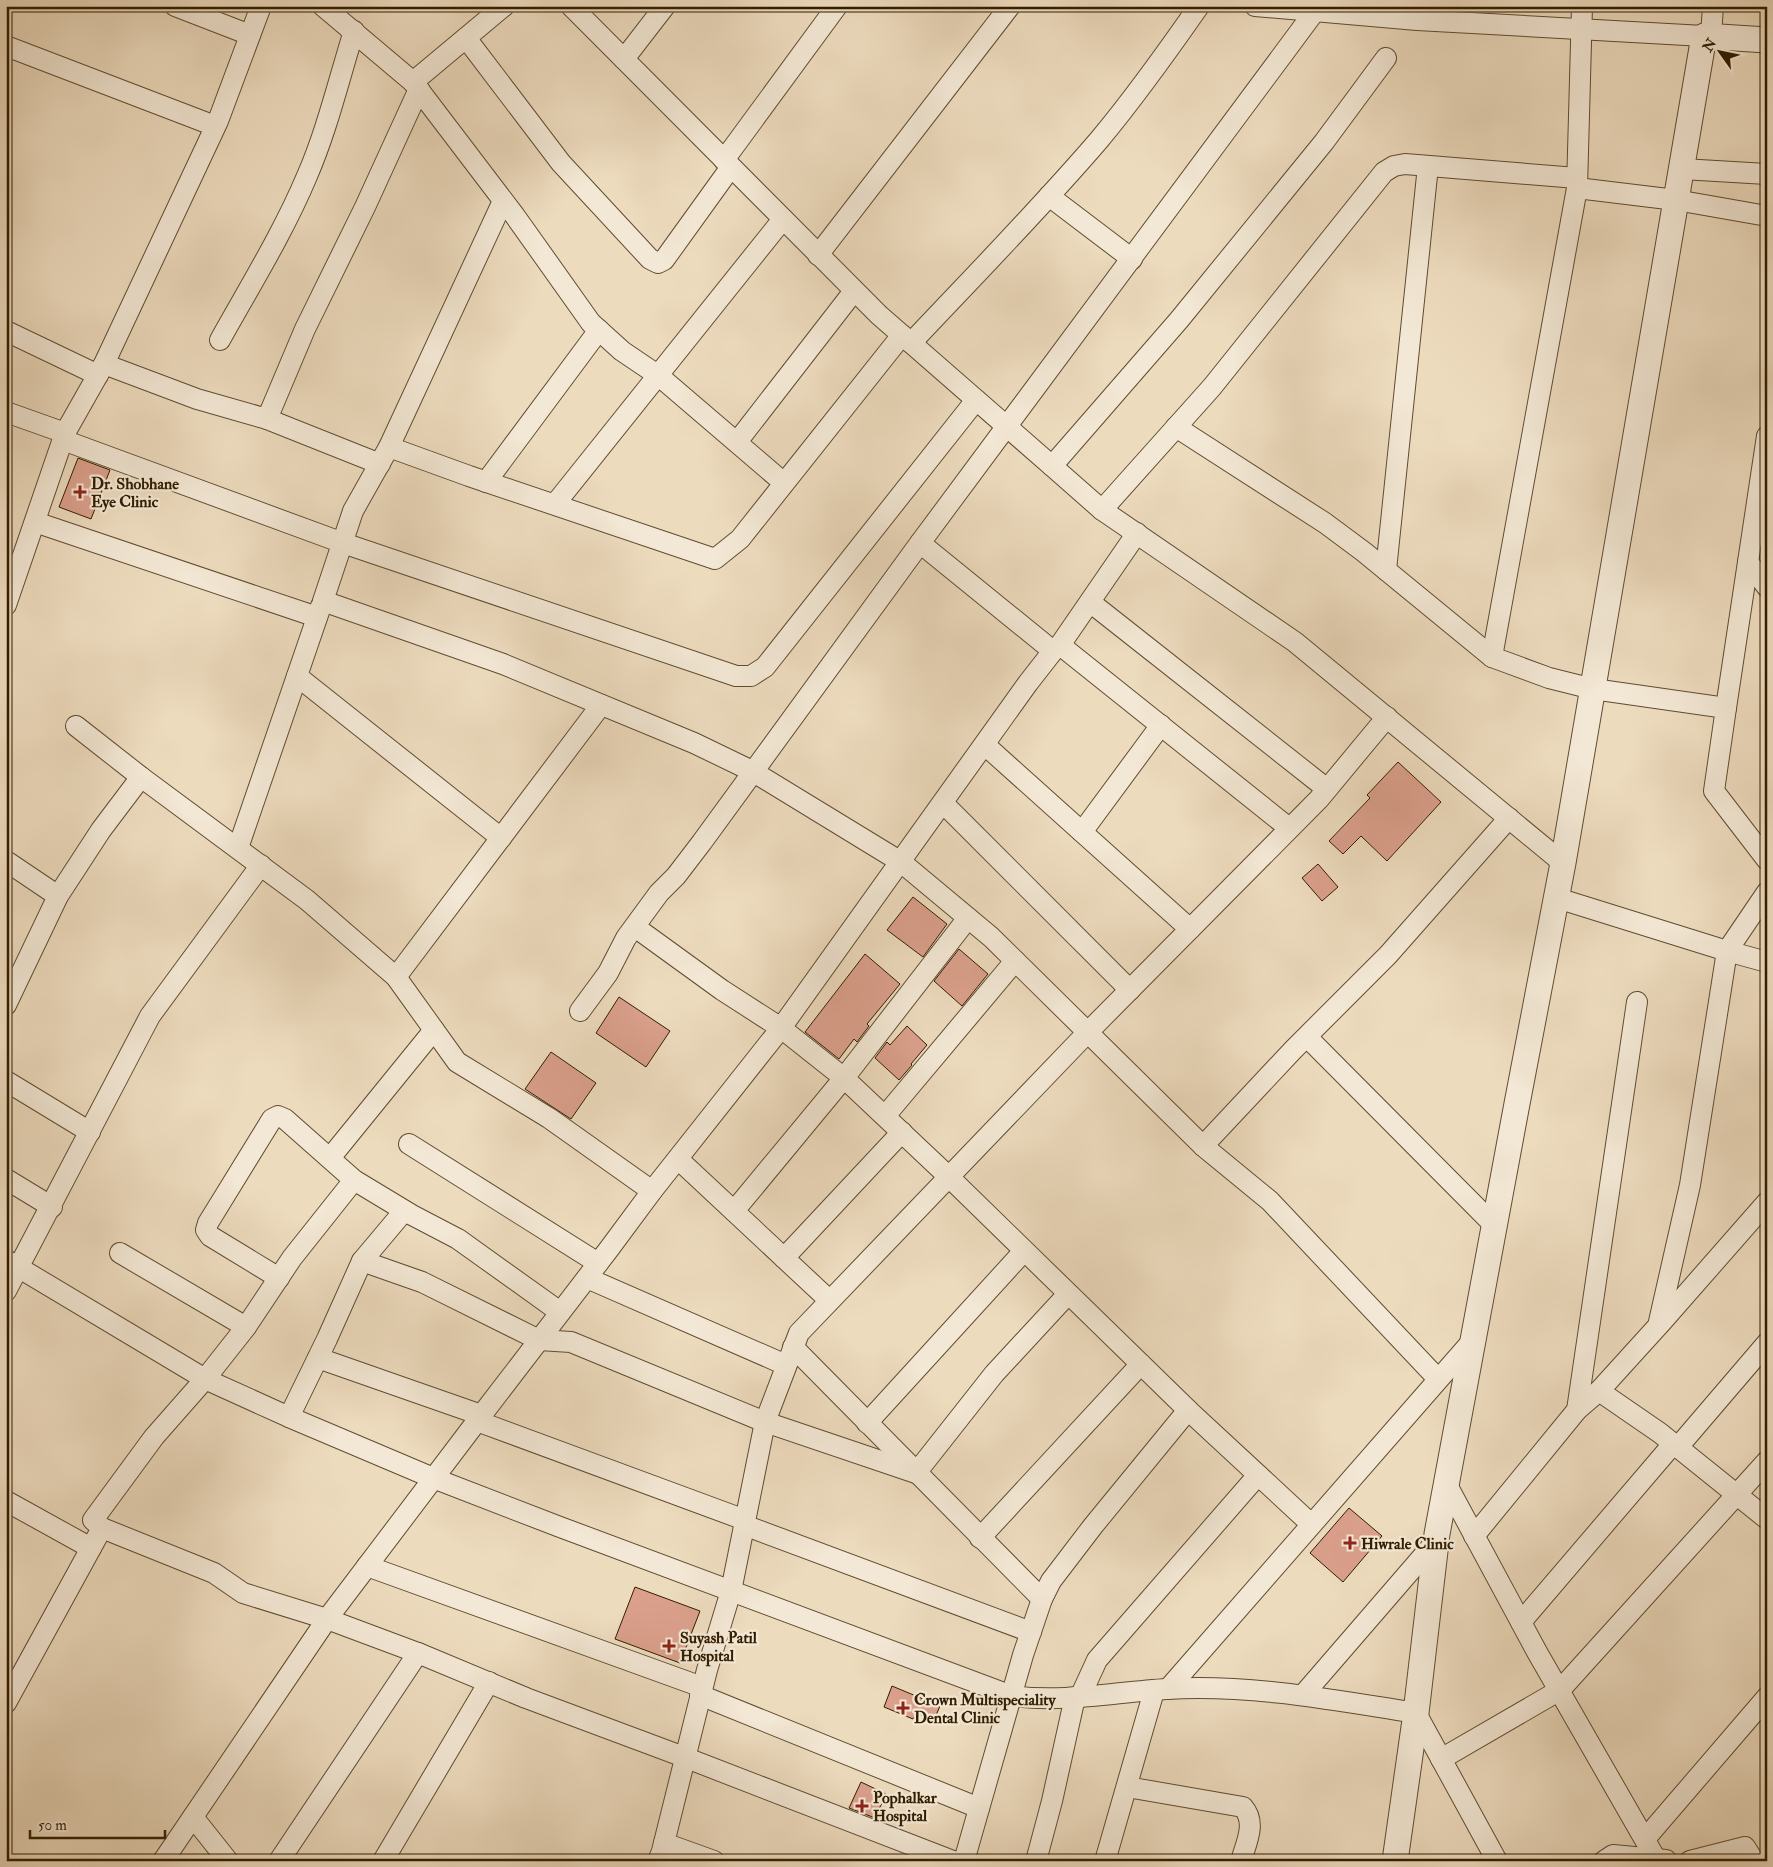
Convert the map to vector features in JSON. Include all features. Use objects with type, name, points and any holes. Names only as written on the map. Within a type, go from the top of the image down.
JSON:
[{"type":"street","points":[[175,6],[250,35]]},
{"type":"street","points":[[6,605],[64,437],[101,369],[215,126],[261,6]]},
{"type":"street","points":[[323,6],[416,86],[591,323],[622,351],[659,376],[784,483]]},
{"type":"street","points":[[267,419],[304,329],[365,208],[416,86],[466,38],[504,6]]},
{"type":"street","points":[[571,6],[854,292],[1007,428],[1102,510],[1295,642],[1563,863]]},
{"type":"street","points":[[624,59],[665,6]]},
{"type":"street","points":[[466,38],[561,163],[650,260],[658,262],[664,260],[837,6]]},
{"type":"street","points":[[818,255],[1010,6]]},
{"type":"street","points":[[6,331],[101,369],[384,455],[486,482],[715,559],[740,539],[784,483],[906,339],[1049,196],[1100,138],[1151,74],[1199,6]]},
{"type":"street","points":[[1255,6],[1417,20],[1767,40]]},
{"type":"street","points":[[1492,658],[1577,183],[1582,6]]},
{"type":"street","points":[[1395,1861],[1416,1713],[1437,1540],[1446,1485],[1563,863],[1676,200],[1713,6]]},
{"type":"street","points":[[580,1011],[608,973],[626,938],[659,893],[676,876],[702,842],[920,543],[1315,11]]},
{"type":"street","points":[[220,340],[293,208],[308,174],[354,32]]},
{"type":"street","points":[[6,46],[215,126]]},
{"type":"street","points":[[1052,466],[1185,313],[1324,142],[1386,58]]},
{"type":"street","points":[[1102,510],[1218,379],[1384,172],[1394,166],[1405,164],[1428,166],[1577,183],[1767,216]]},
{"type":"street","points":[[1386,570],[1428,166]]},
{"type":"street","points":[[1682,169],[1767,174]]},
{"type":"street","points":[[1049,196],[1132,259]]},
{"type":"street","points":[[238,848],[354,511],[384,455],[503,202]]},
{"type":"street","points":[[556,504],[783,219]]},
{"type":"street","points":[[737,442],[854,292]]},
{"type":"street","points":[[486,482],[599,330]]},
{"type":"street","points":[[6,412],[64,437],[343,542],[736,676],[752,676],[764,667],[976,400]]},
{"type":"street","points":[[1176,427],[1325,523],[1386,570],[1492,658],[1549,678],[1593,689],[1726,708]]},
{"type":"street","points":[[1767,436],[1714,791],[1767,860]]},
{"type":"street","points":[[35,522],[503,664],[694,744],[752,771],[901,862],[991,937],[1203,1146],[1270,1201],[1438,1379]]},
{"type":"street","points":[[163,1861],[328,1619],[652,1191],[781,1028],[1090,602],[1137,533]]},
{"type":"street","points":[[920,543],[1056,648],[1161,725],[1289,828]]},
{"type":"street","points":[[1748,562],[1767,587]]},
{"type":"street","points":[[1090,602],[1327,789]]},
{"type":"street","points":[[297,676],[501,838]]},
{"type":"street","points":[[396,977],[601,705]]},
{"type":"street","points":[[714,1861],[661,1852],[701,1691],[731,1591],[765,1422],[798,1332],[1087,1033],[1327,789],[1387,717]]},
{"type":"street","points":[[1082,832],[1161,725]]},
{"type":"street","points":[[76,726],[307,900],[396,977],[457,1062],[549,1118],[652,1191]]},
{"type":"street","points":[[985,745],[1190,929]]},
{"type":"street","points":[[6,1006],[58,896],[101,830],[141,776]]},
{"type":"street","points":[[944,803],[1130,990]]},
{"type":"street","points":[[1203,1146],[1307,1036],[1388,955],[1509,818]]},
{"type":"street","points":[[6,861],[58,896]]},
{"type":"street","points":[[6,1292],[12,1264],[52,1207],[150,1016],[261,865]]},
{"type":"street","points":[[1658,1326],[1690,1185],[1727,951],[1767,892]]},
{"type":"street","points":[[1556,898],[1767,962]]},
{"type":"street","points":[[734,1211],[844,1078],[968,918]]},
{"type":"street","points":[[635,927],[722,990],[781,1028],[844,1078],[949,1177],[1188,1410],[1311,1524]]},
{"type":"street","points":[[885,1116],[1015,961]]},
{"type":"street","points":[[1577,1410],[1637,1002]]},
{"type":"street","points":[[330,1158],[434,1030]]},
{"type":"street","points":[[1307,1036],[1494,1225]]},
{"type":"street","points":[[6,1081],[90,1132]]},
{"type":"street","points":[[279,1278],[210,1236],[206,1230],[208,1223],[272,1119],[278,1116],[285,1119],[354,1180],[404,1211],[458,1239],[560,1312]]},
{"type":"street","points":[[784,1258],[902,1132]]},
{"type":"street","points":[[409,1144],[592,1270],[789,1356],[867,1423],[1042,1599]]},
{"type":"street","points":[[678,1159],[830,1300]]},
{"type":"street","points":[[6,1179],[52,1207]]},
{"type":"street","points":[[354,1180],[279,1278],[246,1327],[205,1379],[154,1437],[93,1520],[102,1528],[214,1573],[243,1593],[328,1619],[953,1861]]},
{"type":"street","points":[[1474,1536],[1577,1410],[1599,1391],[1767,1202]]},
{"type":"street","points":[[289,1417],[362,1261],[404,1211]]},
{"type":"street","points":[[867,1423],[1024,1251]]},
{"type":"street","points":[[120,1253],[246,1327]]},
{"type":"street","points":[[362,1261],[422,1282],[539,1340],[571,1342],[765,1422],[916,1473]]},
{"type":"street","points":[[12,1264],[205,1379],[289,1417],[433,1478],[1012,1696],[1031,1698],[1078,1697],[1161,1690],[1226,1689],[1303,1695],[1416,1713]]},
{"type":"street","points":[[916,1473],[994,1374],[1068,1294]]},
{"type":"street","points":[[1106,1861],[1127,1787],[1161,1690],[1311,1524],[1473,1340]]},
{"type":"street","points":[[1521,1622],[1767,1343]]},
{"type":"street","points":[[318,1358],[479,1418],[745,1523],[1031,1632]]},
{"type":"street","points":[[980,1538],[1141,1364]]},
{"type":"street","points":[[1599,1391],[1676,1445],[1767,1519]]},
{"type":"street","points":[[964,1861],[1042,1599],[1051,1581],[1093,1526],[1188,1410]]},
{"type":"street","points":[[1441,1758],[1560,1690],[1767,1461]]},
{"type":"street","points":[[1036,1861],[1078,1697],[1098,1660],[1258,1475]]},
{"type":"street","points":[[1446,1485],[1521,1622],[1645,1839],[1662,1860]]},
{"type":"street","points":[[6,1501],[91,1548]]},
{"type":"street","points":[[6,1703],[102,1528]]},
{"type":"street","points":[[1303,1695],[1437,1540]]},
{"type":"street","points":[[367,1566],[701,1691],[980,1808]]},
{"type":"street","points":[[279,1861],[418,1653]]},
{"type":"street","points":[[383,1861],[489,1682]]},
{"type":"street","points":[[1645,1839],[1767,1697]]},
{"type":"street","points":[[1416,1713],[1497,1861]]},
{"type":"street","points":[[1127,1787],[1243,1807],[1249,1814],[1251,1824],[1240,1861]]},
{"type":"street","points":[[194,1817],[228,1861]]},
{"type":"street","points":[[1690,1861],[1745,1847],[1754,1861]]},
{"type":"street","points":[[1604,1861],[1614,1855],[1662,1860]]},
{"type":"building","points":[[78,458],[110,470],[91,519],[59,507]]},
{"type":"building","points":[[1398,762],[1441,802],[1387,861],[1361,836],[1343,854],[1329,841],[1370,798],[1367,795]]},
{"type":"building","points":[[1318,864],[1338,887],[1322,901],[1302,878]]},
{"type":"building","points":[[913,897],[947,924],[923,957],[887,930]]},
{"type":"building","points":[[959,949],[988,974],[962,1006],[934,981]]},
{"type":"building","points":[[865,954],[900,984],[867,1024],[869,1026],[857,1042],[854,1039],[839,1059],[805,1032]]},
{"type":"building","points":[[619,997],[670,1031],[646,1067],[596,1033]]},
{"type":"building","points":[[907,1026],[927,1045],[899,1080],[875,1058],[887,1042],[890,1045]]},
{"type":"building","points":[[551,1052],[596,1083],[571,1119],[525,1089]]},
{"type":"building","points":[[1349,1508],[1382,1536],[1343,1582],[1310,1553]]},
{"type":"building","points":[[635,1587],[700,1611],[680,1663],[615,1639]]},
{"type":"building","points":[[892,1686],[940,1706],[934,1720],[916,1713],[913,1719],[884,1707]]},
{"type":"building","points":[[861,1782],[886,1794],[875,1818],[849,1808]]},
{"type":"place","name":"Dr. Shobhane Eye Clinic","points":[[80,492]]},
{"type":"place","name":"Hiwrale Clinic","points":[[1350,1543]]},
{"type":"place","name":"Suyash Patil Hospital","points":[[669,1646]]},
{"type":"place","name":"Crown Multispeciality Dental Clinic","points":[[903,1708]]},
{"type":"place","name":"Pophalkar Hospital","points":[[862,1806]]}]
